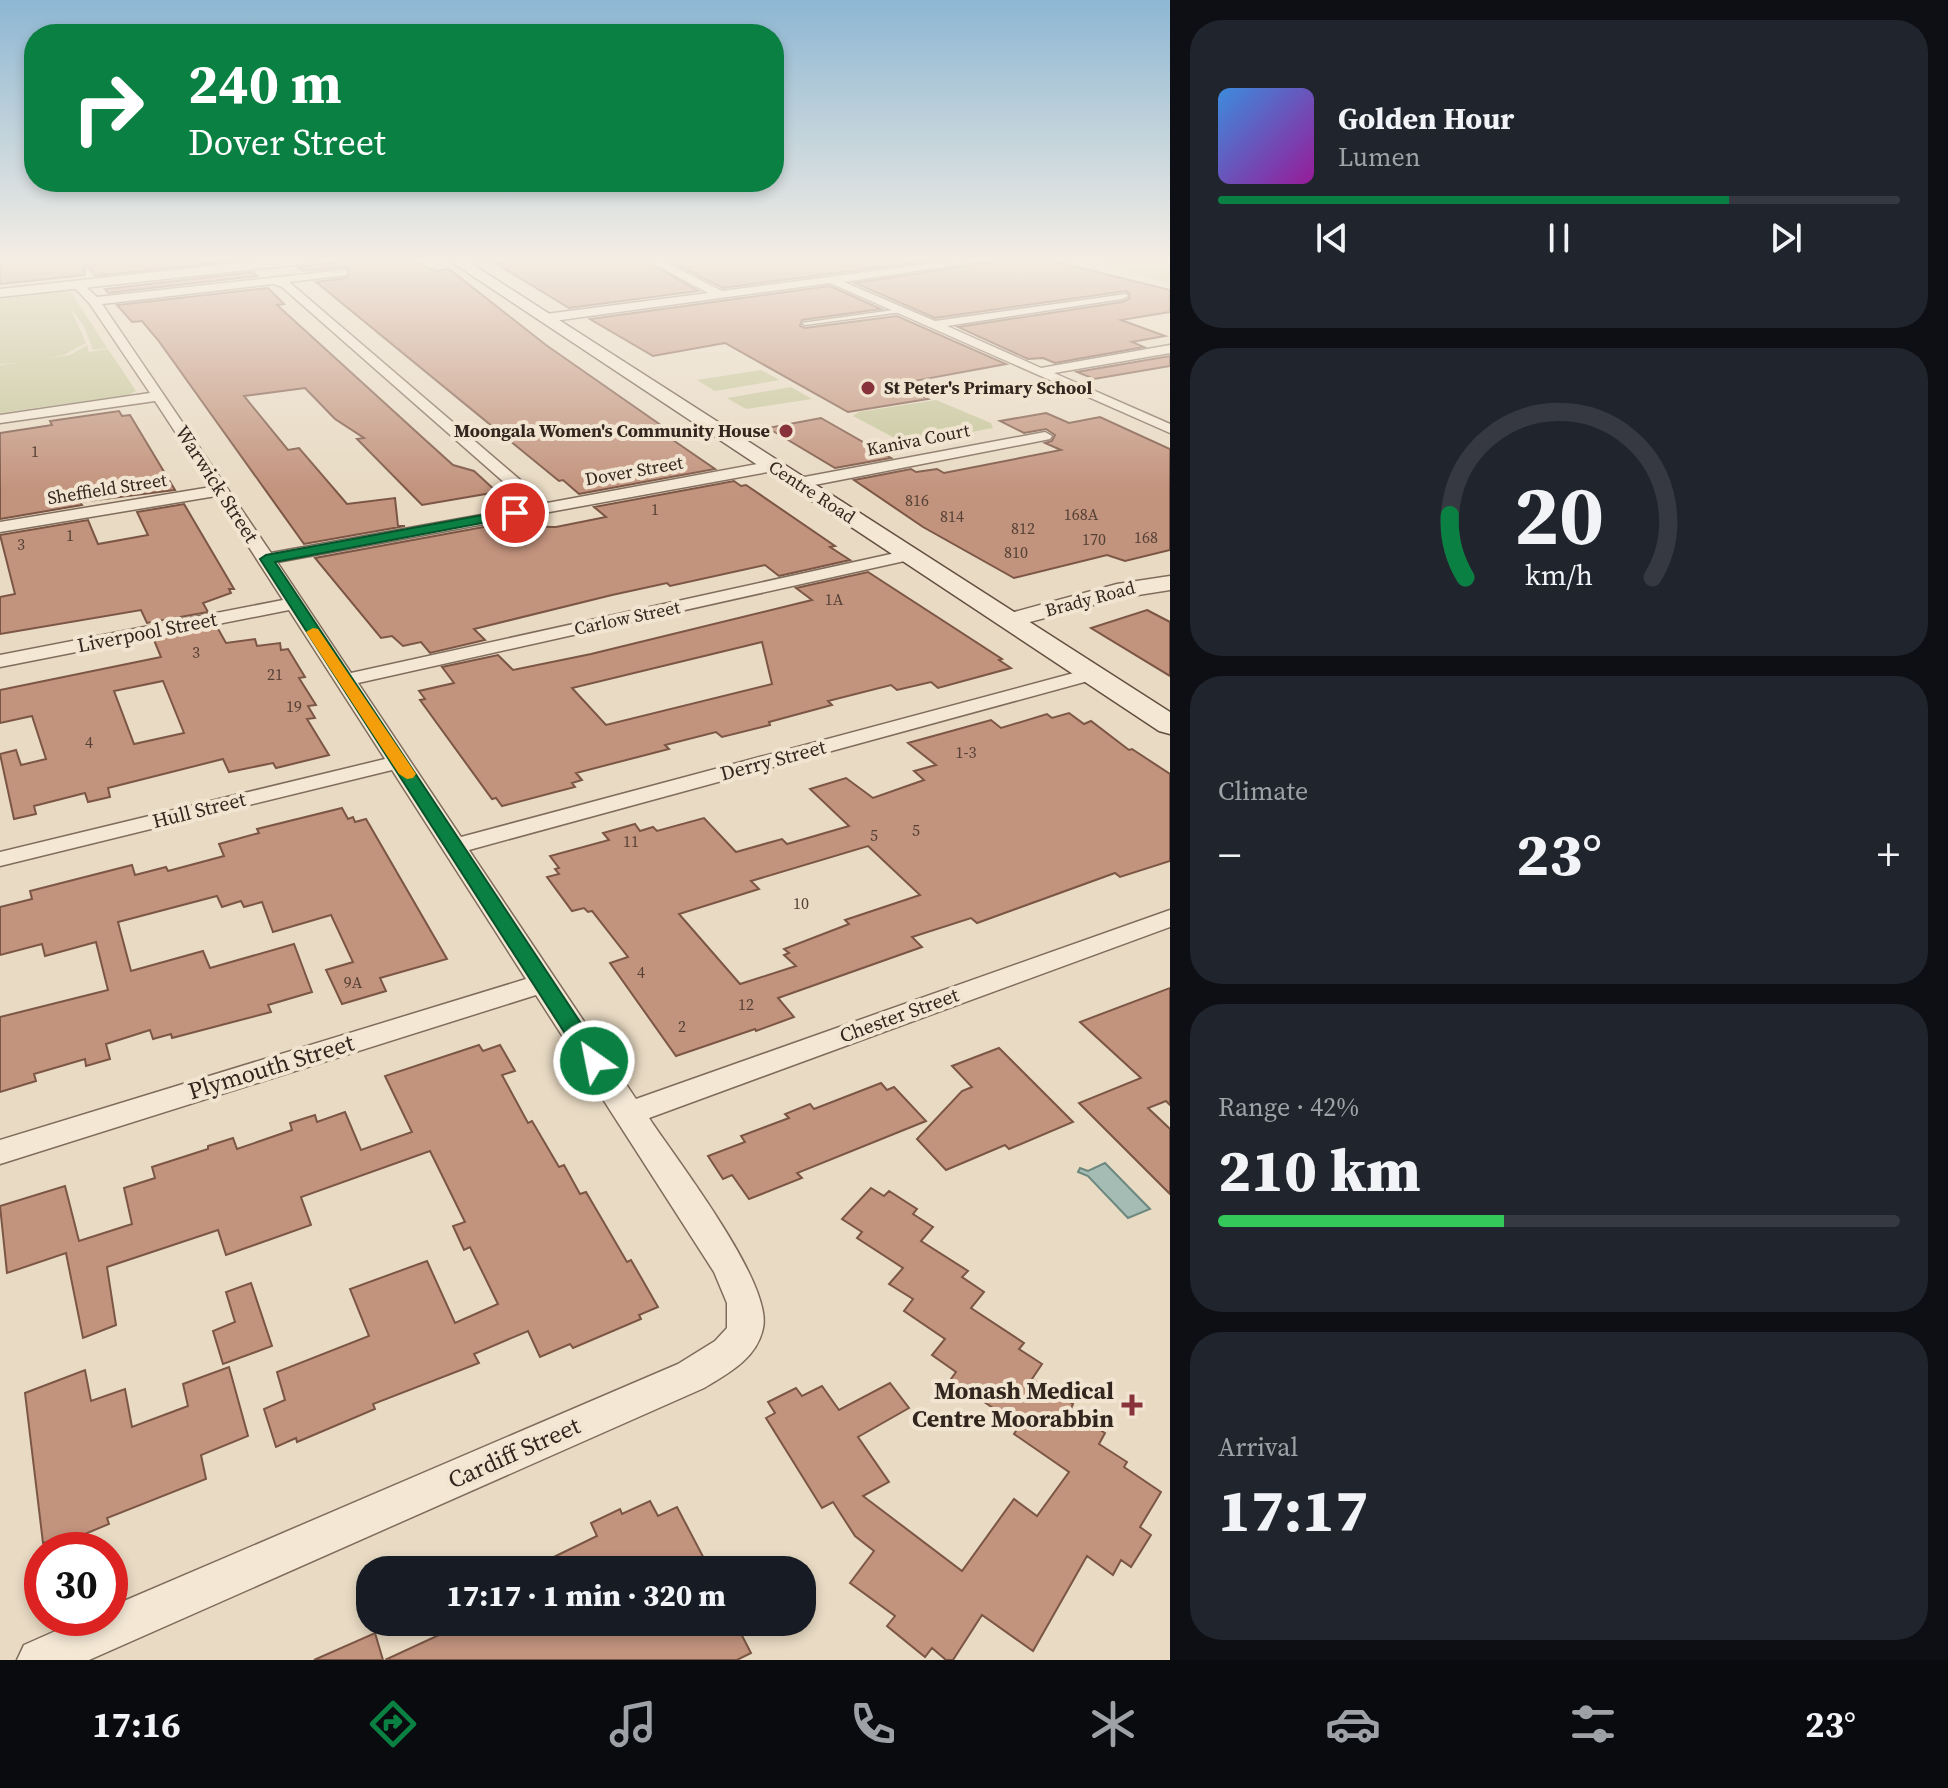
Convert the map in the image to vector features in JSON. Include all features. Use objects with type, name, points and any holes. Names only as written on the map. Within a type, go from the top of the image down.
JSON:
[{"type":"main road","name":"Centre Road","points":[[574,336],[1170,725]]},
{"type":"street","name":"Warwick Street","points":[[118,336],[629,1113]]},
{"type":"street","points":[[345,336],[543,508]]},
{"type":"street","points":[[959,336],[1170,429]]},
{"type":"street","points":[[1039,372],[1170,349]]},
{"type":"street","points":[[0,419],[159,396]]},
{"type":"street","name":"Kaniva Court","points":[[799,483],[1045,436]]},
{"type":"street","name":"Dover Street","points":[[266,559],[773,466]]},
{"type":"street","name":"Sheffield Street","points":[[0,527],[221,490]]},
{"type":"street","name":"Carlow Street","points":[[345,680],[909,555]]},
{"type":"street","name":"Brady Road","points":[[1011,620],[1117,591],[1170,583]]},
{"type":"street","name":"Liverpool Street","points":[[0,661],[294,603]]},
{"type":"street","name":"Derry Street","points":[[455,846],[1092,674]]},
{"type":"street","name":"Hull Street","points":[[0,859],[399,762]]},
{"type":"street","name":"Chester Street","points":[[629,1113],[1170,918]]},
{"type":"street","name":"Plymouth Street","points":[[0,1152],[543,983]]},
{"type":"street","name":"Cardiff Street","points":[[39,1660],[691,1376],[736,1347],[747,1323],[748,1307],[741,1290],[727,1263],[629,1113]]},
{"type":"green space","points":[[0,336],[83,336],[86,343],[64,355],[48,358],[70,355],[87,345],[89,352],[108,349],[136,391],[128,395],[0,413],[0,365],[17,363],[0,364]]},
{"type":"green space","points":[[88,336],[100,336],[107,348],[93,350]]},
{"type":"green space","points":[[761,370],[780,380],[715,391],[697,380]]},
{"type":"green space","points":[[791,387],[812,399],[746,409],[727,398]]},
{"type":"green space","points":[[936,400],[991,423],[993,428],[906,444],[853,416],[859,412]]},
{"type":"shaded area","points":[[1105,1163],[1150,1209],[1128,1218],[1088,1176],[1078,1172],[1080,1168],[1088,1171]]},
{"type":"building","points":[[155,336],[312,336],[453,465],[474,471],[497,492],[422,505],[357,439],[364,438],[335,419],[305,388],[244,396],[288,450],[299,448],[347,504],[395,498],[398,526],[405,526],[304,544]]},
{"type":"building","points":[[383,336],[535,336],[678,437],[670,438],[715,469],[579,494],[563,480],[559,481]]},
{"type":"building","points":[[620,336],[943,336],[1006,364],[903,383],[908,385],[903,386],[928,399],[848,412],[725,343],[653,356]]},
{"type":"building","points":[[979,336],[1162,336],[1132,342],[1144,347],[1055,363],[1043,358],[1028,359]]},
{"type":"building","points":[[1170,356],[1170,366],[1094,379],[1077,372]]},
{"type":"building","points":[[119,411],[122,416],[130,415],[175,490],[80,502],[82,505],[0,519],[0,433],[52,425],[50,421]]},
{"type":"building","points":[[1046,413],[1069,423],[1100,417],[1170,449],[1170,550],[1125,561],[1107,555],[1014,578],[923,527],[854,480],[911,469],[916,472],[937,469],[944,473],[1061,450],[1045,443],[1052,441],[1055,435],[1046,429],[1024,433],[1000,421]]},
{"type":"building","points":[[821,418],[891,458],[835,468],[768,428]]},
{"type":"building","points":[[734,481],[741,486],[746,485],[835,546],[830,547],[850,560],[779,576],[765,565],[612,595],[474,629],[485,640],[430,653],[421,642],[403,646],[392,636],[381,638],[315,558],[489,526],[556,527],[606,517],[594,507]]},
{"type":"building","points":[[184,504],[234,589],[229,589],[231,593],[203,603],[208,612],[147,623],[141,610],[0,634],[0,597],[15,594],[0,535],[88,520],[98,544],[148,535],[137,512]]},
{"type":"building","points":[[868,572],[1002,659],[999,660],[1011,668],[938,688],[931,682],[897,690],[891,685],[828,701],[832,705],[769,722],[770,725],[722,737],[716,732],[665,745],[669,749],[576,773],[582,780],[572,783],[575,787],[502,806],[496,798],[492,799],[420,700],[425,699],[419,691],[454,683],[442,667],[498,655],[513,670],[812,600],[796,588]],"holes":[[[762,642],[772,684],[606,725],[572,688]]]},
{"type":"building","points":[[1147,610],[1170,622],[1170,676],[1091,628]]},
{"type":"building","points":[[217,627],[226,643],[255,639],[257,646],[280,643],[281,650],[288,649],[305,677],[299,678],[316,705],[308,706],[315,718],[307,719],[329,755],[276,768],[273,763],[229,772],[223,759],[108,788],[110,797],[88,802],[85,793],[34,806],[36,814],[14,819],[0,754],[16,750],[21,765],[46,759],[32,716],[0,723],[0,690],[161,657],[154,640]],"holes":[[[163,681],[184,733],[134,744],[114,691]]]},
{"type":"building","points":[[1069,713],[1084,724],[1091,721],[1129,750],[1170,774],[1170,861],[1120,877],[1115,873],[977,923],[971,918],[912,937],[922,947],[778,998],[794,1017],[756,1031],[676,1056],[610,963],[628,957],[592,911],[584,908],[572,911],[547,877],[559,874],[555,869],[559,868],[550,856],[609,840],[603,833],[635,824],[640,831],[653,827],[657,831],[704,818],[736,852],[782,839],[787,844],[849,826],[810,789],[846,778],[873,798],[924,780],[914,771],[936,765],[908,743],[991,720],[1001,728],[1047,714],[1052,718]],"holes":[[[868,846],[920,895],[845,920],[849,924],[784,949],[789,953],[784,955],[796,966],[740,984],[679,914],[759,889],[751,881]]]},
{"type":"building","points":[[342,808],[348,819],[353,817],[355,822],[366,819],[447,959],[380,978],[386,991],[342,1004],[326,970],[353,962],[331,915],[273,932],[262,902],[244,907],[241,901],[222,907],[217,896],[118,922],[131,971],[203,951],[210,968],[294,944],[312,992],[268,1005],[271,1012],[172,1038],[171,1034],[153,1039],[150,1030],[106,1044],[110,1059],[86,1066],[85,1059],[34,1074],[36,1081],[0,1092],[0,1017],[108,990],[96,942],[45,956],[42,944],[0,955],[0,907],[32,899],[30,891],[132,865],[135,875],[166,867],[168,871],[224,856],[219,844],[259,833],[257,829]]},
{"type":"building","points":[[1170,988],[1170,1105],[1166,1101],[1148,1108],[1170,1129],[1170,1194],[1079,1103],[1141,1078],[1080,1022]]},
{"type":"building","points":[[479,1045],[483,1051],[500,1045],[515,1071],[502,1075],[528,1123],[532,1121],[559,1167],[564,1165],[580,1194],[586,1192],[627,1262],[631,1260],[658,1307],[639,1315],[641,1319],[573,1348],[570,1344],[540,1357],[528,1331],[474,1354],[479,1363],[373,1404],[375,1409],[297,1442],[296,1438],[276,1447],[264,1409],[285,1400],[277,1372],[369,1336],[350,1289],[427,1261],[455,1323],[498,1304],[470,1247],[464,1250],[453,1226],[465,1222],[430,1151],[301,1197],[311,1225],[226,1255],[218,1230],[107,1267],[116,1325],[83,1338],[66,1253],[7,1273],[0,1206],[65,1186],[79,1241],[132,1224],[124,1188],[155,1178],[152,1167],[208,1149],[208,1146],[233,1138],[237,1149],[292,1130],[290,1123],[315,1115],[317,1122],[345,1112],[361,1150],[412,1132],[385,1076]]},
{"type":"building","points":[[999,1048],[1073,1122],[1009,1149],[1005,1145],[946,1170],[917,1139],[962,1091],[972,1087],[952,1066]]},
{"type":"building","points":[[881,1083],[887,1090],[894,1087],[926,1121],[797,1173],[802,1178],[749,1199],[732,1175],[723,1179],[708,1156],[745,1142],[741,1136],[789,1118],[785,1114],[810,1104],[814,1109]]},
{"type":"building","points":[[871,1188],[884,1196],[889,1191],[917,1209],[913,1214],[933,1227],[921,1241],[968,1271],[962,1277],[984,1292],[971,1308],[1024,1343],[1019,1349],[1042,1364],[1032,1379],[1073,1404],[1070,1411],[1105,1433],[1099,1444],[1127,1462],[1124,1467],[1161,1492],[1140,1527],[1151,1535],[1131,1567],[1121,1560],[1113,1575],[1087,1556],[1033,1651],[982,1615],[953,1660],[946,1660],[932,1648],[925,1657],[887,1626],[895,1616],[850,1583],[874,1551],[855,1536],[833,1502],[822,1508],[766,1418],[775,1413],[768,1402],[796,1388],[802,1396],[822,1386],[839,1410],[890,1383],[909,1408],[858,1437],[889,1482],[863,1496],[962,1571],[1014,1499],[1037,1516],[1069,1472],[1014,1434],[1019,1426],[951,1379],[956,1372],[932,1355],[945,1339],[904,1311],[913,1299],[889,1284],[903,1268],[857,1238],[862,1232],[842,1219]]},
{"type":"building","points":[[251,1283],[272,1346],[223,1364],[213,1331],[235,1322],[226,1292]]},
{"type":"building","points":[[229,1367],[248,1436],[201,1455],[206,1479],[107,1518],[109,1524],[90,1532],[42,1532],[25,1393],[85,1370],[91,1401],[125,1389],[132,1427],[188,1406],[183,1384]]},
{"type":"building","points":[[650,1501],[658,1516],[677,1507],[703,1556],[556,1556],[597,1536],[591,1523],[620,1509],[622,1514]]},
{"type":"building","points":[[368,1636],[376,1636],[383,1660],[314,1660]]},
{"type":"building","points":[[437,1636],[742,1636],[751,1653],[737,1660],[385,1660]]},
{"type":"slow traffic","points":[[313,632],[407,774]]},
{"type":"place","name":"St Peter's Primary School","points":[[868,388]]},
{"type":"place","name":"Moongala Women's Community House","points":[[786,431]]},
{"type":"place","name":"Monash Medical Centre Moorabbin","points":[[1132,1405]]},
{"type":"route","points":[[515,513],[266,559],[594,1061]]}]
